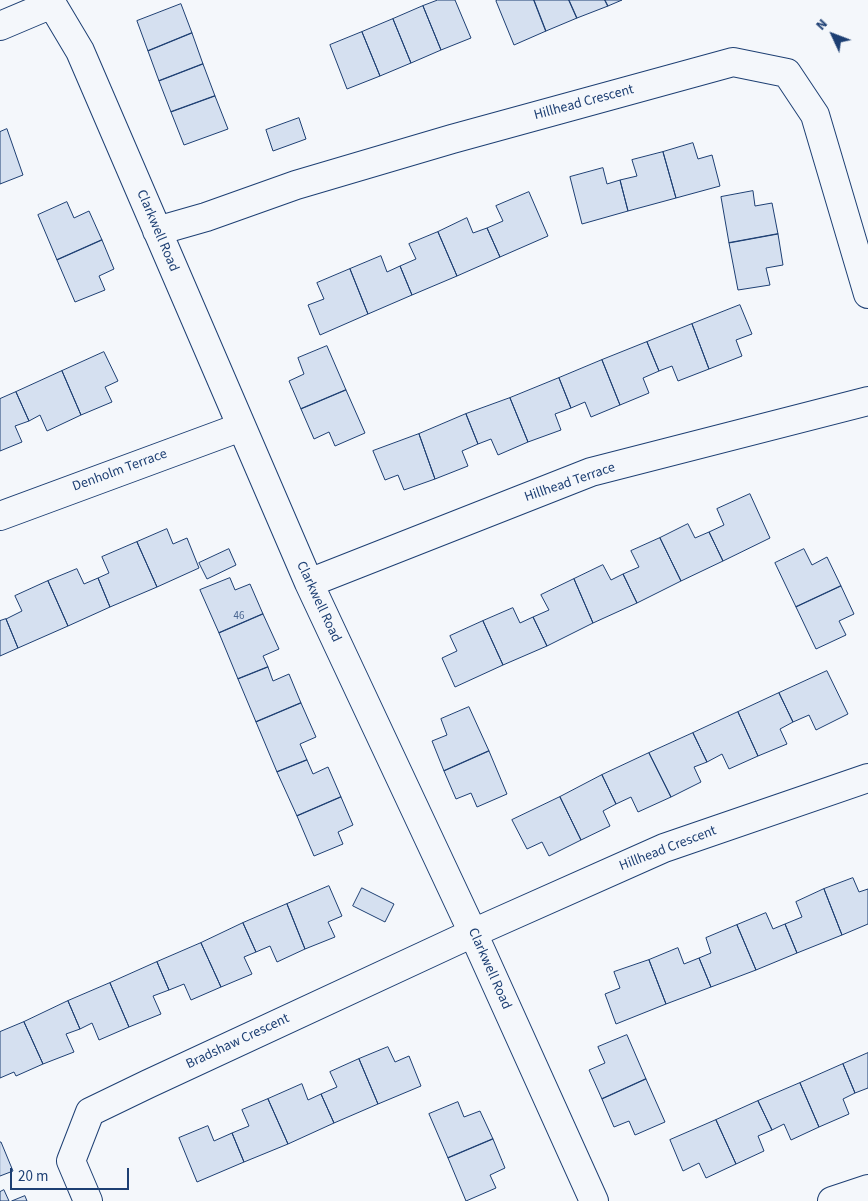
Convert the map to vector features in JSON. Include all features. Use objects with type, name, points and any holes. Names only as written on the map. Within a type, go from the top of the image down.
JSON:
[{"type":"street","points":[[0,26],[52,2]]},
{"type":"street","name":"Clarkwell Road","points":[[52,2],[80,52],[309,582],[473,933],[594,1201]]},
{"type":"street","name":"Hillhead Crescent","points":[[157,231],[206,217],[305,182],[733,62],[787,74],[815,115],[868,294]]},
{"type":"street","name":"Hillhead Terrace","points":[[309,582],[591,472],[868,401]]},
{"type":"street","name":"Denholm Terrace","points":[[0,516],[241,427]]},
{"type":"street","name":"Hillhead Crescent","points":[[473,933],[664,848],[868,778]]},
{"type":"street","name":"Bradshaw Crescent","points":[[88,1201],[71,1161],[90,1112],[157,1079],[473,933]]},
{"type":"street","points":[[832,1201],[868,1189]]},
{"type":"building","points":[[438,0],[455,0],[471,38],[441,50],[423,6]]},
{"type":"building","points":[[534,0],[546,31],[514,45],[496,1]]},
{"type":"building","points":[[534,0],[569,0],[577,18],[546,31]]},
{"type":"building","points":[[569,0],[605,0],[608,6],[577,18]]},
{"type":"building","points":[[605,0],[622,0],[608,6]]},
{"type":"building","points":[[181,4],[192,33],[148,51],[137,21]]},
{"type":"building","points":[[423,6],[441,50],[411,63],[393,19]]},
{"type":"building","points":[[393,19],[411,63],[380,76],[362,32]]},
{"type":"building","points":[[362,32],[380,76],[347,89],[330,45]]},
{"type":"building","points":[[192,33],[203,64],[159,81],[148,51]]},
{"type":"building","points":[[203,64],[215,96],[171,112],[159,81]]},
{"type":"building","points":[[215,96],[228,129],[184,145],[171,112]]},
{"type":"building","points":[[299,118],[306,139],[273,151],[266,130]]},
{"type":"building","points":[[7,129],[23,175],[0,184],[0,132]]},
{"type":"building","points":[[693,143],[698,159],[712,155],[720,186],[676,198],[663,152]]},
{"type":"building","points":[[663,152],[676,198],[628,211],[620,180],[637,176],[632,160]]},
{"type":"building","points":[[603,168],[607,184],[620,180],[628,211],[582,224],[570,177]]},
{"type":"building","points":[[753,191],[755,206],[772,203],[778,234],[729,243],[721,197]]},
{"type":"building","points":[[529,192],[548,236],[500,257],[487,228],[503,221],[496,206]]},
{"type":"building","points":[[67,202],[74,218],[89,211],[102,240],[57,260],[38,215]]},
{"type":"building","points":[[467,218],[473,233],[487,228],[500,257],[457,276],[438,232]]},
{"type":"building","points":[[438,232],[457,276],[412,295],[400,266],[416,259],[409,244]]},
{"type":"building","points":[[778,234],[783,265],[766,268],[770,285],[738,290],[729,243]]},
{"type":"building","points":[[102,240],[114,269],[99,276],[105,290],[75,302],[57,260]]},
{"type":"building","points":[[381,256],[387,272],[400,266],[412,295],[368,314],[350,269]]},
{"type":"building","points":[[350,269],[368,314],[320,335],[308,305],[324,299],[317,283]]},
{"type":"building","points":[[740,305],[752,334],[736,340],[742,356],[709,369],[692,324]]},
{"type":"building","points":[[692,324],[709,369],[678,381],[672,366],[659,371],[647,342]]},
{"type":"building","points":[[647,342],[659,371],[643,378],[649,393],[620,405],[602,360]]},
{"type":"building","points":[[327,346],[346,390],[301,409],[289,381],[304,374],[298,358]]},
{"type":"building","points":[[104,352],[118,381],[105,387],[112,402],[81,415],[62,371]]},
{"type":"building","points":[[602,360],[620,405],[591,417],[585,402],[571,408],[559,378]]},
{"type":"building","points":[[62,371],[81,415],[47,431],[40,415],[29,421],[16,392]]},
{"type":"building","points":[[559,378],[571,408],[555,414],[561,430],[528,442],[510,398]]},
{"type":"building","points":[[346,390],[365,433],[335,446],[329,432],[314,439],[301,409]]},
{"type":"building","points":[[16,392],[29,421],[15,426],[22,442],[0,451],[0,399]]},
{"type":"building","points":[[510,398],[528,442],[498,455],[491,439],[478,444],[466,414]]},
{"type":"building","points":[[466,414],[478,444],[462,451],[468,466],[435,479],[419,434]]},
{"type":"building","points":[[419,434],[435,479],[404,490],[398,475],[385,480],[373,451]]},
{"type":"building","points":[[750,494],[770,538],[723,561],[709,532],[724,525],[717,509]]},
{"type":"building","points":[[688,524],[695,538],[709,532],[723,561],[681,581],[660,538]]},
{"type":"building","points":[[167,529],[173,544],[187,538],[199,568],[157,587],[137,542]]},
{"type":"building","points":[[660,538],[681,581],[637,603],[623,574],[639,567],[631,551]]},
{"type":"building","points":[[137,542],[157,587],[110,607],[98,578],[109,573],[102,557]]},
{"type":"building","points":[[229,549],[236,565],[207,579],[199,563]]},
{"type":"building","points":[[804,549],[812,565],[827,557],[841,586],[796,607],[775,563]]},
{"type":"building","points":[[603,565],[611,580],[623,574],[637,603],[593,623],[574,579]]},
{"type":"building","points":[[77,569],[84,584],[98,578],[110,607],[68,626],[48,581]]},
{"type":"building","points":[[230,578],[235,590],[250,584],[263,614],[219,633],[200,590]]},
{"type":"building","points":[[574,579],[593,623],[547,646],[533,617],[549,610],[541,595]]},
{"type":"building","points":[[48,581],[68,626],[18,648],[6,619],[22,611],[15,596]]},
{"type":"building","points":[[841,586],[854,614],[839,621],[846,635],[816,649],[796,607]]},
{"type":"building","points":[[513,608],[520,623],[533,617],[547,646],[503,665],[483,621]]},
{"type":"building","points":[[263,614],[279,649],[263,656],[268,667],[238,679],[219,633]]},
{"type":"building","points":[[6,619],[18,648],[0,656],[0,621]]},
{"type":"building","points":[[483,621],[503,665],[455,687],[442,658],[457,651],[450,636]]},
{"type":"building","points":[[268,667],[273,681],[289,674],[301,703],[256,722],[238,679]]},
{"type":"building","points":[[827,671],[848,714],[816,730],[809,715],[793,722],[779,693]]},
{"type":"building","points":[[779,693],[793,722],[780,729],[787,744],[758,756],[738,712]]},
{"type":"building","points":[[301,703],[316,737],[300,744],[307,760],[277,772],[256,722]]},
{"type":"building","points":[[469,707],[489,751],[444,771],[432,741],[447,735],[441,719]]},
{"type":"building","points":[[738,712],[758,756],[729,769],[722,754],[707,762],[693,733]]},
{"type":"building","points":[[693,733],[707,762],[694,767],[701,782],[671,797],[649,753]]},
{"type":"building","points":[[489,751],[507,794],[477,807],[471,793],[456,799],[444,771]]},
{"type":"building","points":[[649,753],[671,797],[638,812],[631,797],[616,804],[602,775]]},
{"type":"building","points":[[307,760],[313,774],[328,767],[341,797],[297,816],[277,772]]},
{"type":"building","points":[[602,775],[616,804],[603,811],[610,826],[581,840],[560,797]]},
{"type":"building","points":[[341,797],[353,825],[338,832],[343,844],[314,856],[297,816]]},
{"type":"building","points":[[560,797],[581,840],[549,856],[542,842],[527,849],[512,820]]},
{"type":"building","points":[[853,878],[859,892],[868,889],[868,924],[842,935],[824,889]]},
{"type":"building","points":[[329,886],[342,916],[328,922],[335,937],[305,949],[287,904]]},
{"type":"building","points":[[362,888],[394,904],[385,922],[353,906]]},
{"type":"building","points":[[824,889],[842,935],[797,953],[785,924],[802,917],[796,902]]},
{"type":"building","points":[[287,904],[305,949],[277,962],[270,946],[256,952],[243,923]]},
{"type":"building","points":[[766,913],[773,929],[785,924],[797,953],[756,970],[737,925]]},
{"type":"building","points":[[243,923],[256,952],[244,957],[252,974],[221,987],[201,943]]},
{"type":"building","points":[[737,925],[756,970],[711,987],[699,958],[711,953],[706,938]]},
{"type":"building","points":[[201,943],[221,987],[191,1000],[184,984],[169,990],[157,962]]},
{"type":"building","points":[[678,948],[684,964],[699,958],[711,987],[666,1004],[649,960]]},
{"type":"building","points":[[649,960],[666,1004],[616,1024],[605,994],[620,988],[614,972]]},
{"type":"building","points":[[157,962],[169,990],[153,996],[161,1014],[129,1027],[110,983]]},
{"type":"building","points":[[110,983],[129,1027],[99,1040],[92,1023],[80,1029],[68,1001]]},
{"type":"building","points":[[68,1001],[80,1029],[66,1034],[74,1052],[43,1064],[24,1022]]},
{"type":"building","points":[[24,1022],[43,1064],[16,1076],[14,1072],[0,1078],[0,1032]]},
{"type":"building","points":[[627,1035],[646,1079],[602,1099],[589,1070],[605,1063],[598,1047]]},
{"type":"building","points":[[388,1047],[395,1062],[409,1056],[421,1086],[378,1104],[359,1059]]},
{"type":"building","points":[[868,1053],[868,1088],[855,1093],[843,1064]]},
{"type":"building","points":[[359,1059],[378,1104],[334,1123],[321,1094],[337,1087],[330,1072]]},
{"type":"building","points":[[843,1064],[855,1093],[843,1099],[849,1114],[819,1127],[800,1083]]},
{"type":"building","points":[[646,1079],[665,1122],[635,1135],[629,1121],[614,1127],[602,1099]]},
{"type":"building","points":[[800,1083],[819,1127],[791,1140],[784,1124],[772,1130],[758,1101]]},
{"type":"building","points":[[302,1084],[308,1100],[321,1094],[334,1123],[288,1144],[268,1099]]},
{"type":"building","points":[[268,1099],[288,1144],[244,1162],[232,1133],[249,1126],[242,1110]]},
{"type":"building","points":[[758,1101],[772,1130],[758,1136],[764,1151],[736,1164],[716,1120]]},
{"type":"building","points":[[458,1102],[464,1117],[480,1111],[493,1139],[448,1158],[429,1114]]},
{"type":"building","points":[[716,1120],[736,1164],[706,1178],[699,1163],[683,1171],[670,1140]]},
{"type":"building","points":[[208,1126],[214,1141],[232,1133],[244,1162],[197,1182],[179,1138]]},
{"type":"building","points":[[493,1139],[505,1168],[490,1175],[496,1188],[466,1201],[448,1158]]},
{"type":"building","points":[[0,1142],[13,1171],[0,1176]]},
{"type":"building","points":[[4,1190],[9,1201],[0,1201],[0,1192]]},
{"type":"building","points":[[25,1196],[27,1201],[12,1201]]}]
